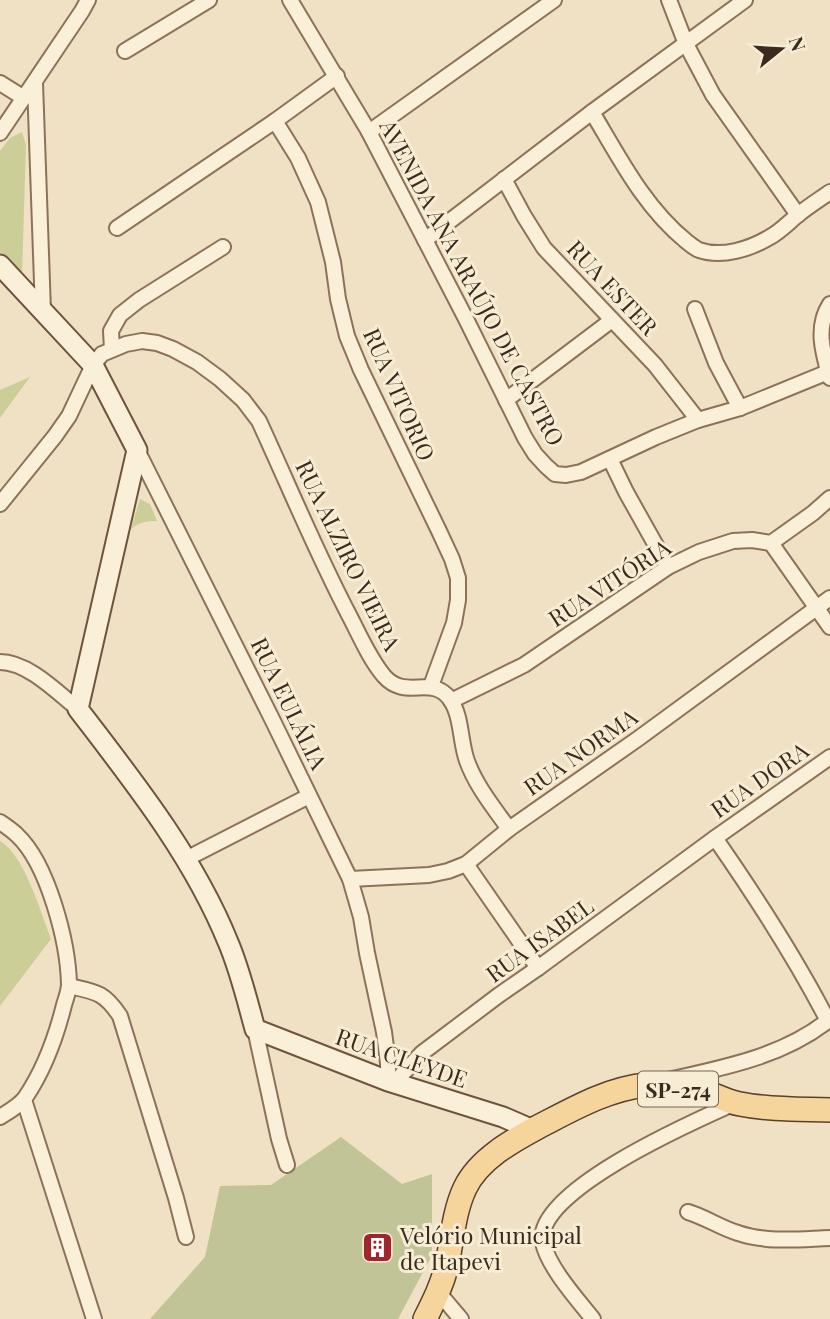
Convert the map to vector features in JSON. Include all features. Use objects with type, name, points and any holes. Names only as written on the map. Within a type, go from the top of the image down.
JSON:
[{"type":"main road","name":"SP-274","points":[[425,1319],[439,1293],[466,1187],[480,1167],[504,1147],[533,1130],[601,1095],[649,1085],[708,1093],[756,1107],[827,1108]]},
{"type":"street","points":[[0,133],[88,0]]},
{"type":"street","points":[[125,51],[209,0]]},
{"type":"street","name":"AVENIDA ANA ARAÚJO DE CASTRO","points":[[290,0],[369,132],[525,438],[535,454],[555,474],[581,472],[698,420],[740,408],[829,375]]},
{"type":"street","points":[[369,132],[554,0]]},
{"type":"street","points":[[669,0],[686,44],[720,105],[798,215]]},
{"type":"street","points":[[425,240],[745,0]]},
{"type":"street","points":[[117,228],[337,76]]},
{"type":"street","points":[[0,83],[24,98]]},
{"type":"street","points":[[35,83],[43,312]]},
{"type":"street","points":[[592,113],[658,214],[697,250],[716,254],[754,245],[771,237],[830,192]]},
{"type":"street","name":"RUA VITORIO","points":[[275,121],[298,158],[318,202],[347,336],[439,531],[458,578],[454,623],[431,687]]},
{"type":"street","name":"RUA ESTER","points":[[504,179],[544,248],[655,365],[698,420]]},
{"type":"street","points":[[0,504],[69,416],[93,365],[102,354],[112,349],[111,331],[120,315],[223,247]]},
{"type":"street","name":"RUA EULÁLIA","points":[[0,265],[93,365],[351,879],[384,1031],[391,1082]]},
{"type":"street","points":[[829,375],[821,337],[822,320],[830,304]]},
{"type":"street","points":[[695,309],[716,363],[740,408]]},
{"type":"street","points":[[506,401],[612,320]]},
{"type":"street","name":"RUA ALZIRO VIEIRA","points":[[112,349],[142,341],[173,349],[197,362],[243,400],[259,421],[338,594],[372,658],[393,685],[403,688],[431,687]]},
{"type":"street","points":[[78,709],[137,450]]},
{"type":"street","points":[[610,459],[668,567]]},
{"type":"street","points":[[830,498],[771,543],[830,627]]},
{"type":"street","name":"RUA VITÓRIA","points":[[451,701],[524,665],[668,567],[699,552],[733,541],[771,543]]},
{"type":"street","name":"RUA NORMA","points":[[351,879],[429,875],[466,864],[509,829],[830,598]]},
{"type":"street","points":[[0,662],[9,662],[26,669],[78,709],[186,859],[227,940],[238,968],[287,1165]]},
{"type":"street","points":[[431,687],[443,692],[451,701],[467,763],[509,829]]},
{"type":"street","name":"RUA DORA","points":[[715,838],[828,763]]},
{"type":"street","points":[[186,859],[309,796]]},
{"type":"street","points":[[0,822],[18,836],[36,861],[50,892],[60,926],[69,986],[57,1033],[44,1063],[24,1100],[0,1117]]},
{"type":"street","points":[[649,1085],[768,1054],[812,1033],[829,1020],[787,946],[715,838]]},
{"type":"street","name":"RUA ISABEL","points":[[391,1082],[422,1053],[499,995],[715,838]]},
{"type":"street","points":[[466,864],[538,968]]},
{"type":"street","points":[[69,986],[96,992],[110,1002],[120,1016],[186,1237]]},
{"type":"street","name":"RUA CLEYDE","points":[[255,1029],[391,1082],[503,1117],[533,1130]]},
{"type":"street","points":[[24,1100],[94,1319]]},
{"type":"street","points":[[593,1319],[551,1261],[542,1241],[545,1223],[556,1208],[575,1191],[621,1159],[735,1103]]},
{"type":"street","points":[[688,1212],[738,1234],[787,1240],[830,1238]]},
{"type":"street","points":[[439,1293],[461,1319]]},
{"type":"green space","points":[[22,132],[26,145],[22,276],[0,252],[0,151],[10,138]]},
{"type":"green space","points":[[30,377],[0,418],[0,390]]},
{"type":"green space","points":[[140,499],[150,504],[157,521],[143,522],[131,529]]},
{"type":"green space","points":[[0,841],[17,858],[24,871],[51,939],[0,1006]]},
{"type":"green space","points":[[341,1137],[402,1184],[432,1174],[432,1255],[398,1319],[150,1319],[205,1257],[220,1186],[271,1185]]},
{"type":"place","name":"Velório Municipal de Itapevi","points":[[377,1247]]}]
